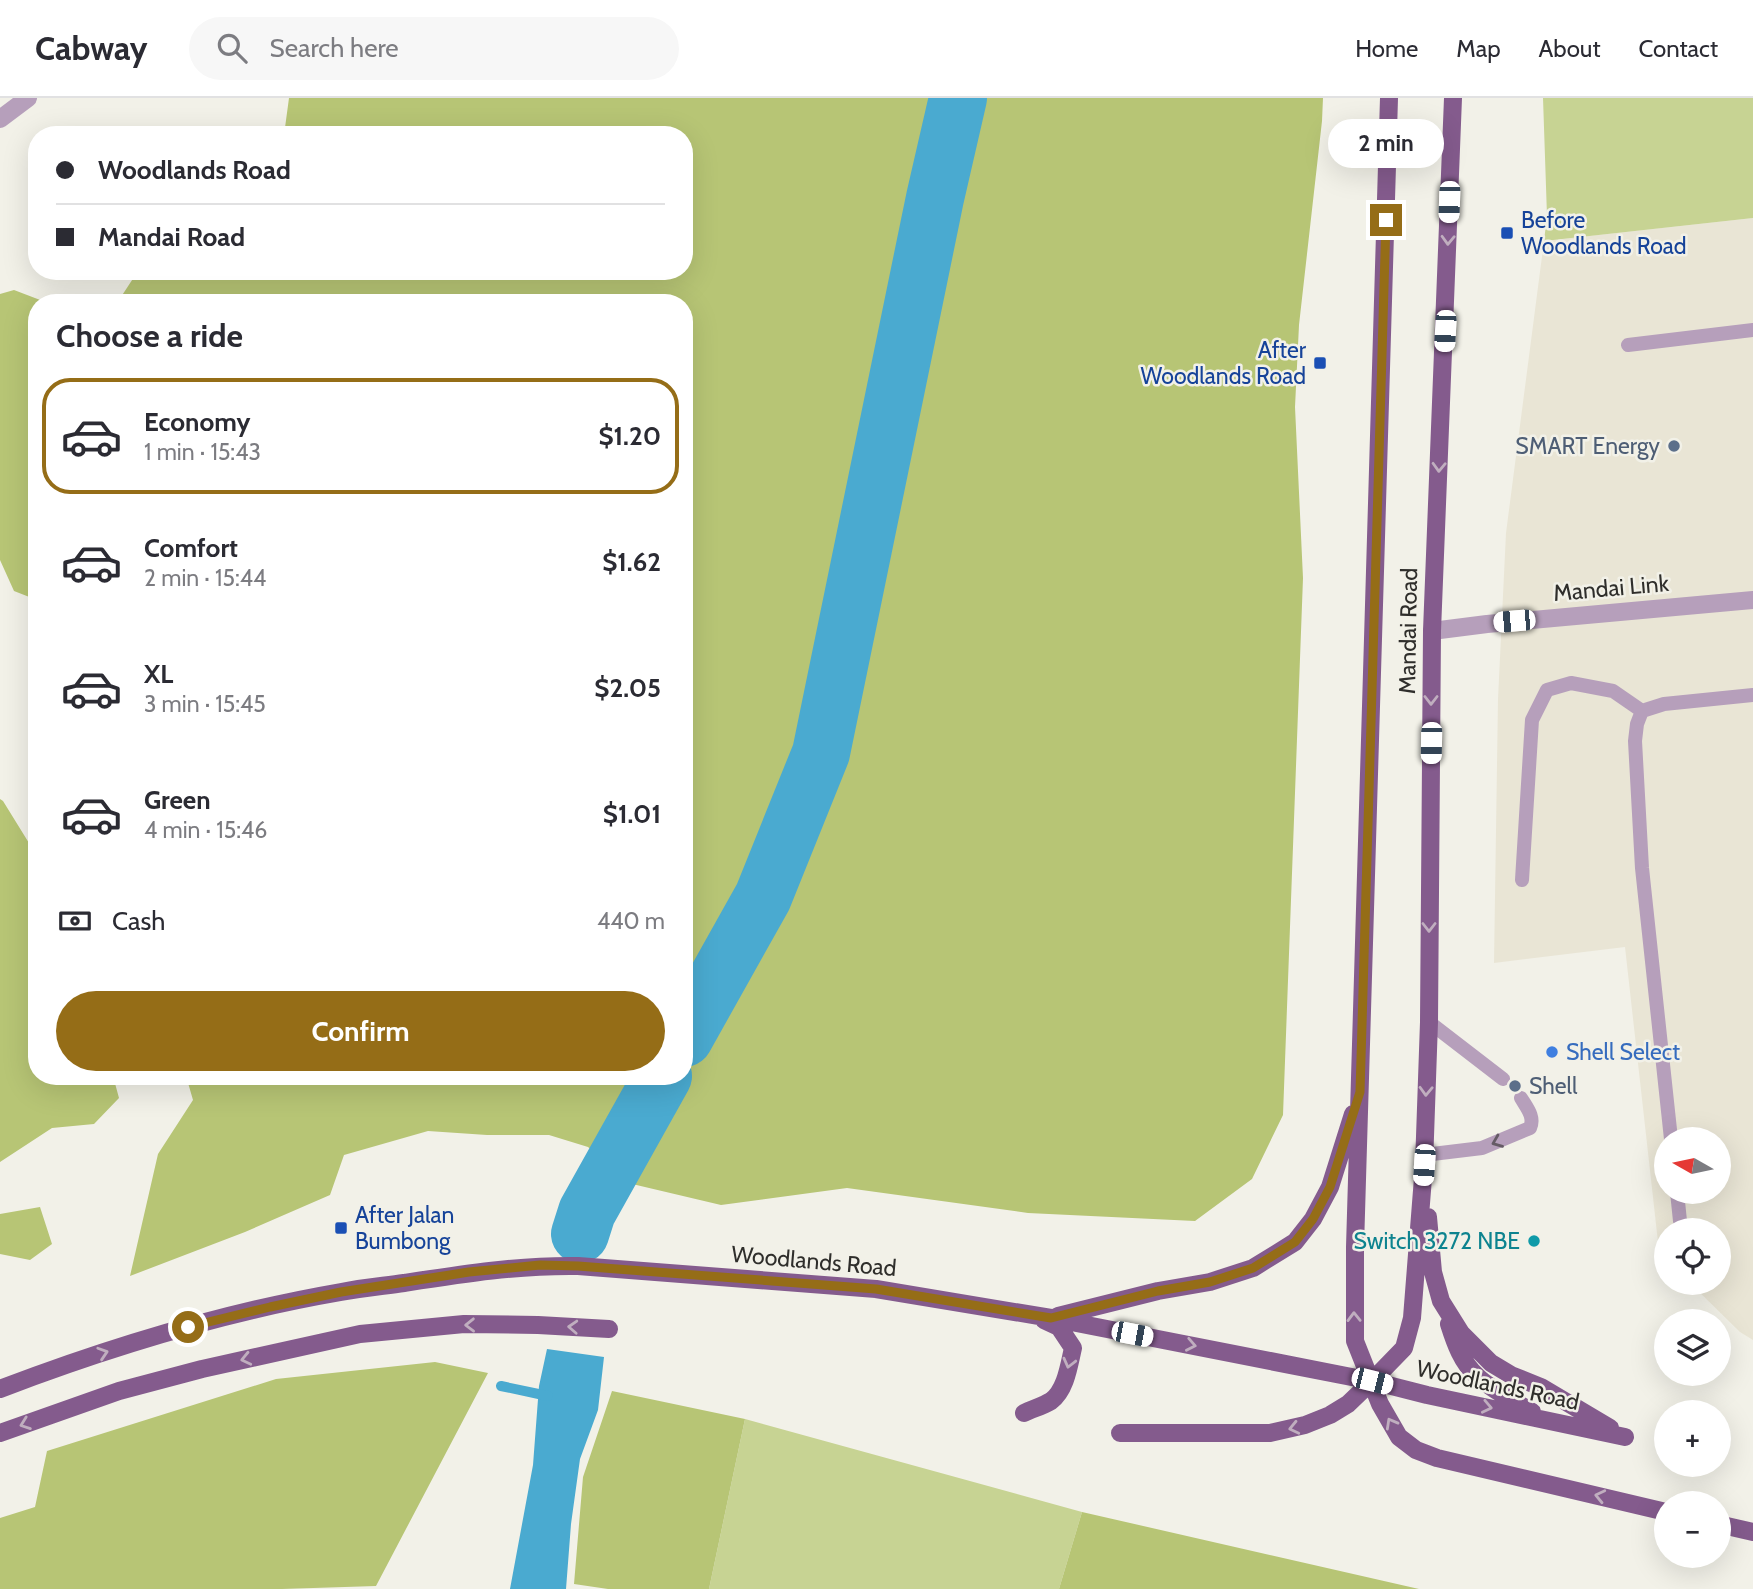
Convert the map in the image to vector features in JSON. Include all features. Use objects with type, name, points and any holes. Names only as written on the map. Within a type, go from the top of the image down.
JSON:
[{"type":"main road","name":"Mandai Road","points":[[1389,98],[1355,1247],[1355,1341],[1380,1404],[1399,1437],[1416,1450],[1437,1458],[1654,1509]]},
{"type":"main road","name":"Mandai Road","points":[[1424,1160],[1429,1022],[1432,631],[1453,98]]},
{"type":"main road","points":[[1043,1316],[1210,1282],[1253,1268],[1295,1242],[1313,1219],[1330,1187],[1360,1092]]},
{"type":"main road","points":[[1424,1160],[1433,1272],[1456,1345],[1464,1361],[1478,1377],[1542,1419]]},
{"type":"main road","points":[[1120,1433],[1270,1433],[1305,1425],[1348,1404],[1404,1348],[1412,1318],[1424,1160]]},
{"type":"main road","name":"Woodlands Road","points":[[0,1390],[106,1352],[188,1327],[270,1307],[341,1292],[469,1272],[540,1265],[578,1266],[876,1289],[1043,1316],[1372,1381],[1625,1437],[1541,1387],[1511,1375],[1491,1363],[1461,1333],[1441,1301]]},
{"type":"main road","points":[[1024,1413],[1051,1401],[1062,1386],[1073,1348],[1059,1327],[1043,1316]]},
{"type":"main road","points":[[0,1433],[119,1391],[202,1368],[360,1334],[464,1325],[609,1329]]},
{"type":"main road","points":[[1731,1527],[1753,1532]]},
{"type":"street","points":[[0,119],[28,98]]},
{"type":"street","name":"Mandai Link","points":[[1432,631],[1753,600]]},
{"type":"lane","points":[[1628,345],[1753,330]]},
{"type":"lane","points":[[1522,880],[1532,720],[1547,690],[1571,683],[1614,691],[1642,711]]},
{"type":"lane","points":[[1642,711],[1664,704],[1753,695]]},
{"type":"lane","points":[[1642,711],[1635,741],[1642,868],[1670,1127]]},
{"type":"lane","points":[[1429,1022],[1503,1079]]},
{"type":"lane","points":[[1424,1160],[1482,1148],[1530,1128],[1532,1117],[1521,1098]]},
{"type":"shaded area","points":[[1753,218],[1753,1340],[1731,1323],[1731,1309],[1717,1309],[1702,1295],[1731,1295],[1731,1218],[1655,1218],[1625,947],[1494,963],[1498,699],[1506,533],[1544,241]]},
{"type":"green space","points":[[289,98],[1323,98],[1299,325],[1295,407],[1303,578],[1283,1115],[1252,1179],[1195,1221],[1028,1213],[847,1188],[721,1205],[628,1183],[588,1147],[549,1135],[428,1131],[344,1155],[330,1195],[245,1232],[130,1276],[158,1154],[193,1100],[189,1085],[693,1085],[693,294],[123,294],[132,280],[693,280],[693,126],[285,126]]},
{"type":"green space","points":[[1543,98],[1753,98],[1753,218],[1544,241],[1547,216]]},
{"type":"green space","points":[[14,290],[28,295],[28,596],[14,591],[0,560],[0,294]]},
{"type":"green space","points":[[0,799],[28,841],[28,1085],[115,1085],[119,1098],[94,1124],[52,1128],[0,1162]]},
{"type":"green space","points":[[40,1207],[52,1244],[30,1260],[0,1254],[0,1214]]},
{"type":"green space","points":[[435,1362],[488,1373],[376,1586],[282,1589],[0,1589],[0,1518],[35,1507],[47,1451],[276,1379]]},
{"type":"green space","points":[[612,1391],[745,1419],[709,1589],[608,1589],[574,1584],[583,1477]]},
{"type":"green space","points":[[745,1419],[1082,1512],[1059,1589],[709,1589]]},
{"type":"green space","points":[[1082,1512],[1419,1589],[1059,1589]]},
{"type":"water","points":[[547,1349],[604,1357],[598,1410],[580,1459],[566,1589],[510,1589],[533,1465],[539,1386]]},
{"type":"waterway","points":[[693,1022],[763,897],[821,753],[958,98]]},
{"type":"waterway","points":[[580,1234],[587,1212],[658,1085]]},
{"type":"waterway","points":[[501,1386],[548,1396]]},
{"type":"place","name":"Before Woodlands Road","points":[[1507,233]]},
{"type":"place","name":"After Woodlands Road","points":[[1320,363]]},
{"type":"place","name":"SMART Energy","points":[[1674,446]]},
{"type":"place","name":"Shell Select","points":[[1552,1052]]},
{"type":"place","name":"Shell","points":[[1515,1086]]},
{"type":"place","name":"After Jalan Bumbong","points":[[341,1228]]},
{"type":"place","name":"Switch 3272 NBE","points":[[1534,1241]]},
{"type":"route","points":[[188,1327],[341,1292],[469,1272],[540,1265],[876,1289],[1051,1318],[1158,1291],[1210,1282],[1253,1268],[1295,1242],[1313,1219],[1330,1187],[1360,1092],[1386,220]]}]
